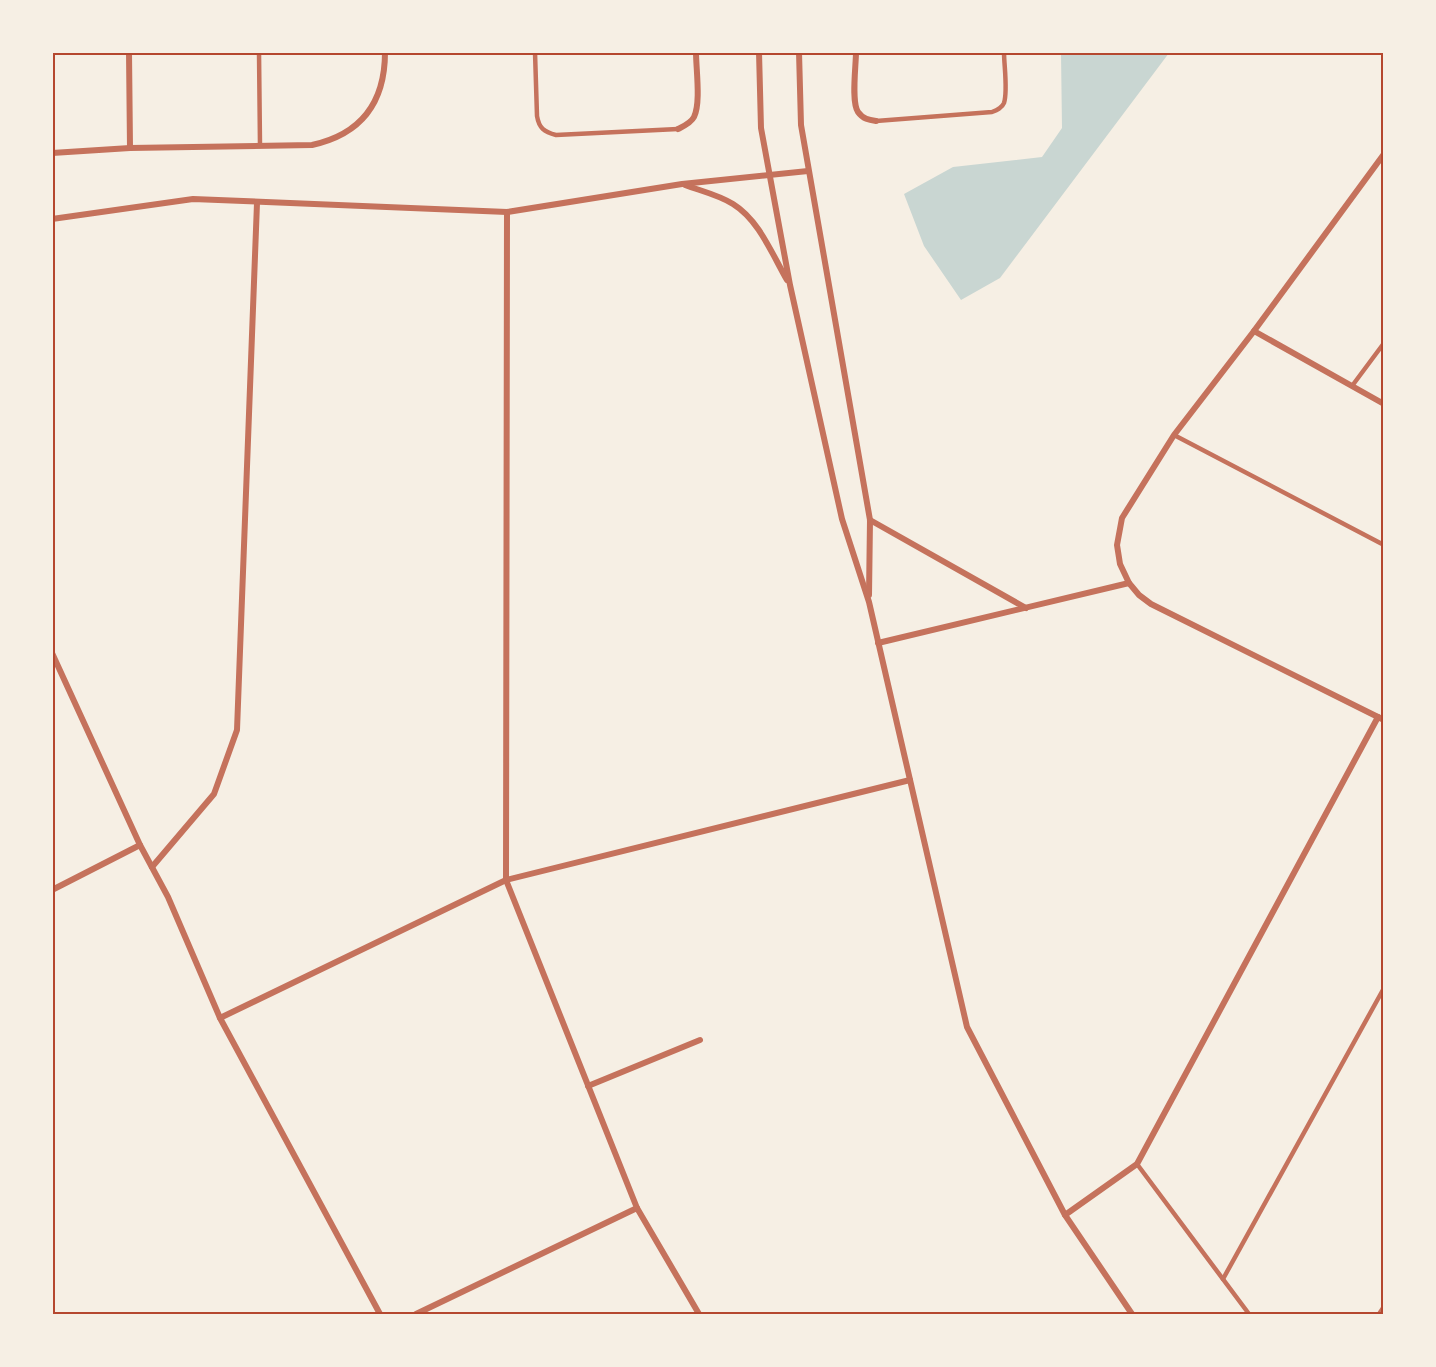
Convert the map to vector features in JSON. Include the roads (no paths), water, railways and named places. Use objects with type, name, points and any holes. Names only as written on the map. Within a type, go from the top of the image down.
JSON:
[{"type":"street","points":[[129,52],[130,148]]},
{"type":"street","points":[[52,153],[130,148],[312,145],[328,141],[345,134],[365,117],[375,103],[382,86],[385,52]]},
{"type":"street","points":[[678,129],[688,124],[694,117],[697,104],[696,52]]},
{"type":"street","points":[[759,52],[761,128],[790,285],[842,519],[869,602],[967,1027],[1065,1215],[1132,1314]]},
{"type":"street","points":[[799,52],[801,125],[870,520],[869,602]]},
{"type":"street","points":[[856,52],[855,105],[866,120],[876,121]]},
{"type":"street","points":[[1065,1215],[1137,1164],[1381,718],[1151,604],[1129,583],[1120,564],[1117,545],[1122,518],[1174,435],[1254,331],[1383,154]]},
{"type":"street","points":[[52,219],[193,199],[507,212],[682,184],[808,171]]},
{"type":"street","points":[[682,184],[718,197],[743,211],[753,222],[790,285]]},
{"type":"street","points":[[152,867],[214,794],[237,730],[257,203]]},
{"type":"street","points":[[507,212],[506,880],[637,1208],[699,1314]]},
{"type":"street","points":[[1254,331],[1383,404]]},
{"type":"street","points":[[870,520],[1026,608]]},
{"type":"street","points":[[878,643],[1129,583]]},
{"type":"street","points":[[52,653],[140,845],[168,897],[220,1018],[380,1314]]},
{"type":"street","points":[[220,1018],[506,880],[910,780]]},
{"type":"street","points":[[52,890],[140,845]]},
{"type":"street","points":[[588,1086],[700,1040]]},
{"type":"street","points":[[416,1314],[637,1208]]},
{"type":"street","points":[[1380,1314],[1383,1308]]},
{"type":"lane","points":[[259,52],[260,146]]},
{"type":"lane","points":[[535,52],[537,116],[539,125],[545,133],[556,135],[678,129]]},
{"type":"lane","points":[[876,121],[992,112],[1000,108],[1004,103],[1005,95],[1004,52]]},
{"type":"lane","points":[[1352,386],[1383,343]]},
{"type":"lane","points":[[1174,435],[1383,546]]},
{"type":"lane","points":[[1223,1279],[1383,988]]},
{"type":"lane","points":[[1137,1164],[1249,1314]]}]
